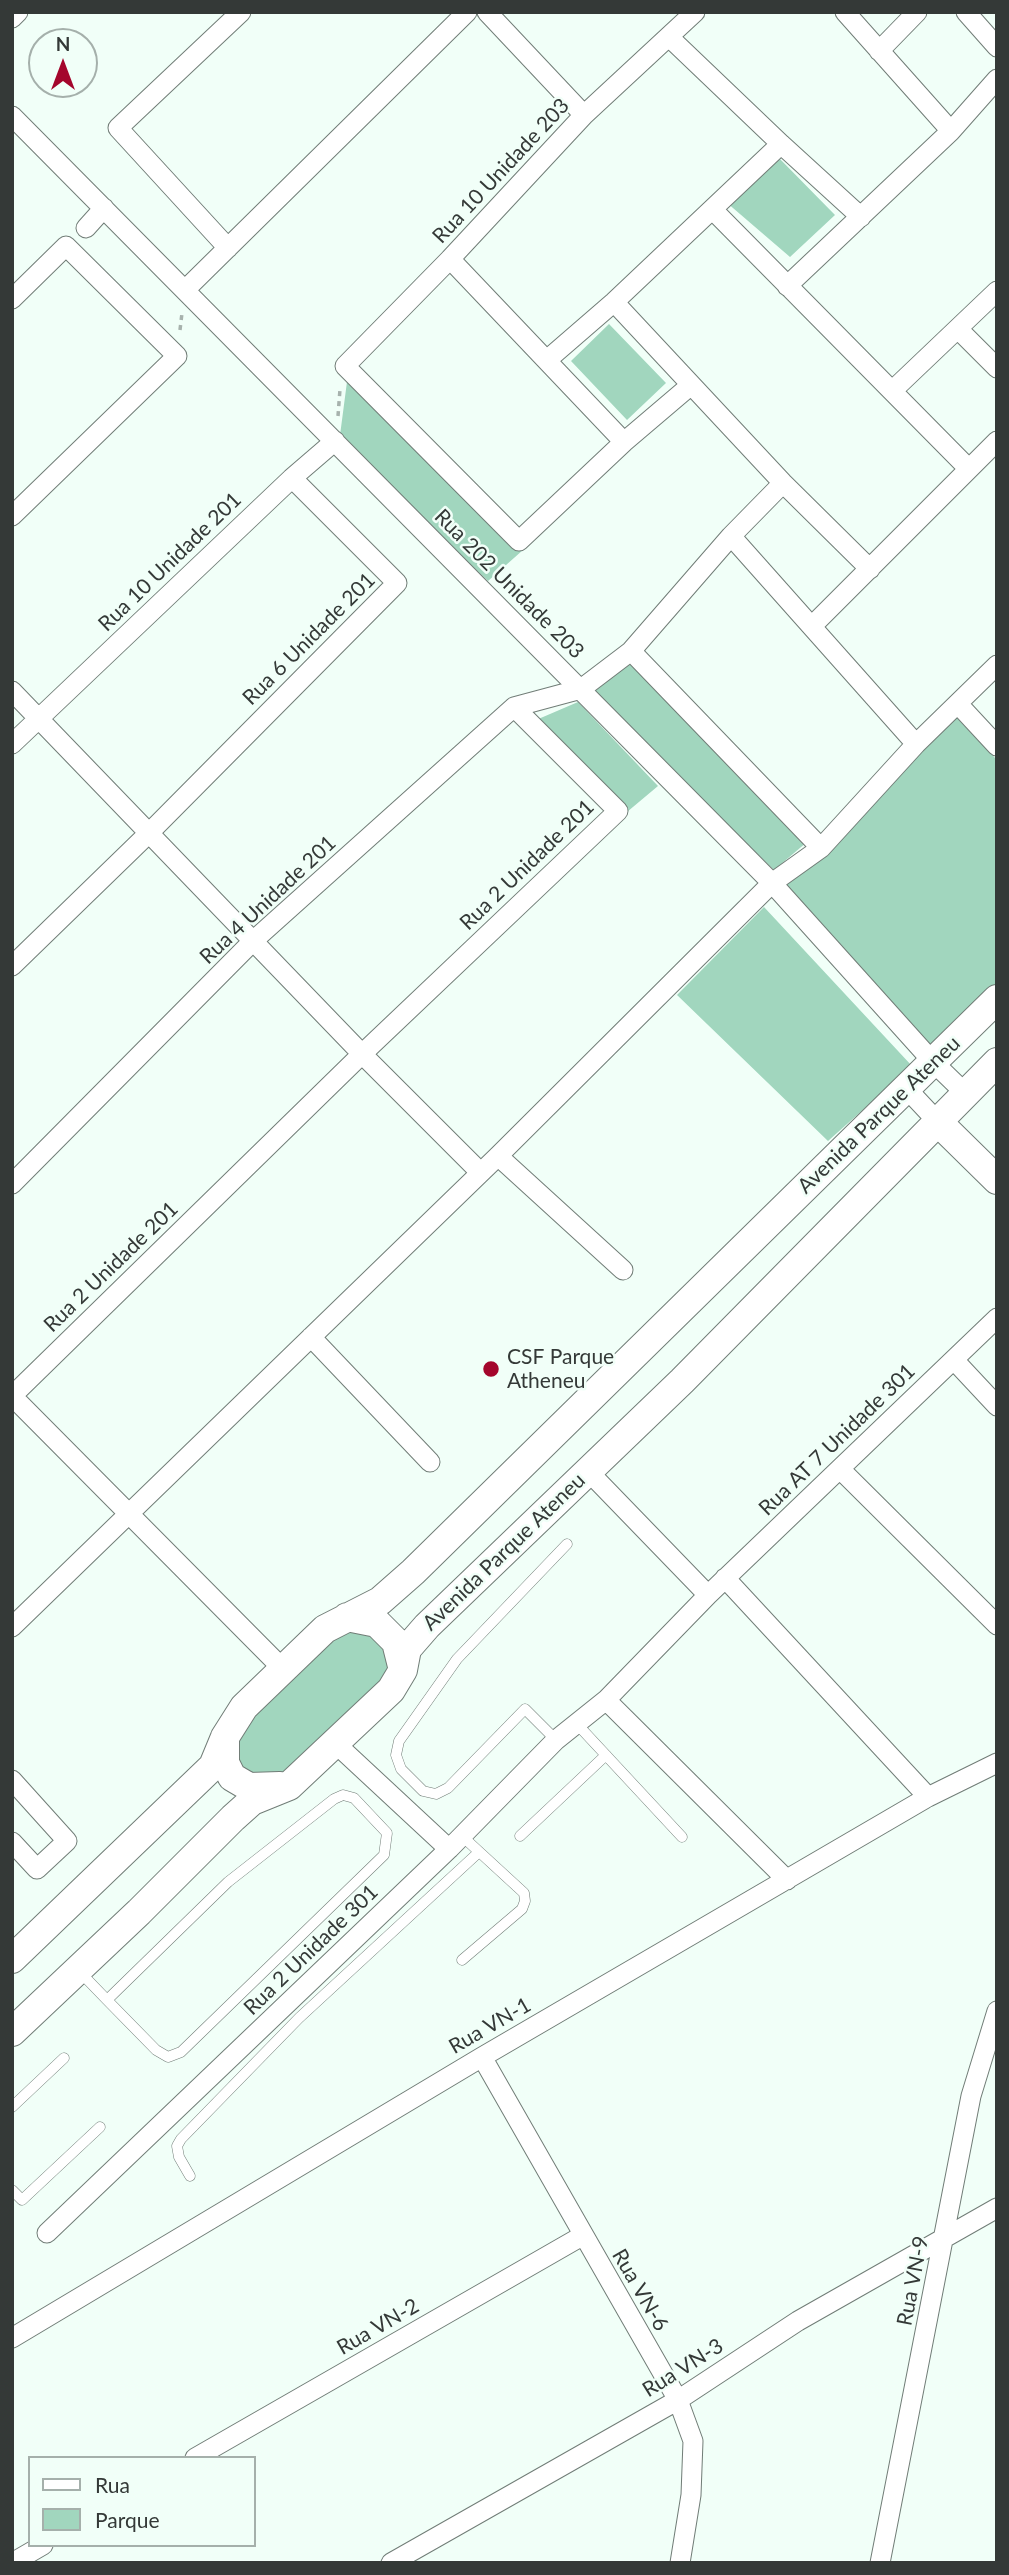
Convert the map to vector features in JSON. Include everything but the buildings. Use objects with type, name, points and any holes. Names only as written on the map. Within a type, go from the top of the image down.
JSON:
[{"type":"street","points":[[12,18],[18,12]]},
{"type":"street","points":[[228,248],[118,128],[241,12]]},
{"type":"street","points":[[185,290],[467,12]]},
{"type":"street","points":[[487,12],[584,115]]},
{"type":"street","name":"Rua 10 Unidade 203","points":[[345,366],[450,259],[584,115],[695,12]]},
{"type":"street","points":[[845,12],[951,131]]},
{"type":"street","points":[[879,51],[917,12]]},
{"type":"street","points":[[966,12],[997,47]]},
{"type":"street","points":[[669,37],[781,144],[862,216]]},
{"type":"street","points":[[787,286],[951,131],[997,79]]},
{"type":"street","name":"Rua 202 Unidade 203","points":[[12,116],[772,883],[933,1062],[965,1093]]},
{"type":"street","points":[[547,360],[614,302],[781,144]]},
{"type":"street","points":[[86,228],[104,208]]},
{"type":"street","points":[[713,209],[968,468]]},
{"type":"street","points":[[12,299],[66,246],[177,356],[12,516]]},
{"type":"street","points":[[450,259],[624,442]]},
{"type":"street","points":[[892,391],[997,290]]},
{"type":"street","points":[[614,302],[783,484],[870,569]]},
{"type":"street","points":[[958,329],[997,368]]},
{"type":"street","points":[[345,366],[519,541],[624,442],[691,385]]},
{"type":"street","points":[[813,625],[997,441]]},
{"type":"street","name":"Rua 10 Unidade 201","points":[[12,744],[292,478],[335,442]]},
{"type":"street","name":"Rua 6 Unidade 201","points":[[12,966],[149,833],[397,583],[292,478]]},
{"type":"street","points":[[581,690],[631,651],[732,536],[783,484]]},
{"type":"street","points":[[732,536],[916,744]]},
{"type":"street","points":[[631,651],[821,848]]},
{"type":"street","points":[[13,1626],[498,1156],[772,883],[821,848],[916,744],[997,665]]},
{"type":"street","name":"Rua 4 Unidade 201","points":[[12,1184],[253,941],[514,707],[581,690]]},
{"type":"street","points":[[12,691],[362,1054],[480,1172]]},
{"type":"street","points":[[958,704],[997,746]]},
{"type":"street","name":"Rua 2 Unidade 201","points":[[12,1396],[362,1054],[618,811],[514,707]]},
{"type":"street","name":"Avenida Parque Ateneu","points":[[12,1959],[214,1766],[225,1737],[244,1707],[325,1629],[380,1601],[412,1572],[997,999]]},
{"type":"street","name":"Avenida Parque Ateneu","points":[[12,2032],[139,1912],[233,1818],[252,1801],[289,1786],[391,1690],[403,1670],[407,1649],[427,1626],[682,1381],[997,1062]]},
{"type":"street","points":[[906,1088],[997,1180]]},
{"type":"street","points":[[498,1156],[623,1270]]},
{"type":"street","name":"Rua AT 7 Unidade 301","points":[[606,1700],[725,1578],[997,1318]]},
{"type":"street","points":[[311,1337],[430,1462]]},
{"type":"street","points":[[954,1360],[997,1406]]},
{"type":"street","points":[[12,1396],[284,1669]]},
{"type":"street","points":[[840,1469],[997,1625]]},
{"type":"street","points":[[588,1471],[708,1595]]},
{"type":"street","points":[[725,1578],[928,1797]]},
{"type":"street","points":[[347,1617],[377,1623],[396,1642],[403,1670]]},
{"type":"street","points":[[606,1700],[787,1880]]},
{"type":"street","name":"Rua 2 Unidade 301","points":[[47,2233],[455,1843],[556,1740],[606,1700]]},
{"type":"street","points":[[225,1737],[225,1763],[232,1777],[249,1787],[289,1786]]},
{"type":"street","points":[[335,1743],[455,1843]]},
{"type":"street","name":"Rua VN-1","points":[[12,2338],[482,2057],[928,1797],[997,1763]]},
{"type":"street","points":[[12,1780],[67,1841],[37,1869],[12,1842]]},
{"type":"street","name":"Rua VN-9","points":[[880,2563],[971,2096],[997,2011]]},
{"type":"street","name":"Rua VN-6","points":[[482,2057],[678,2400],[693,2441],[691,2495],[680,2563]]},
{"type":"street","name":"Rua VN-3","points":[[391,2563],[678,2400],[798,2321],[945,2235],[997,2208]]},
{"type":"street","name":"Rua VN-2","points":[[198,2456],[582,2236]]},
{"type":"street","points":[[12,2563],[40,2547]]},
{"type":"lane","points":[[556,1740],[525,1709],[448,1788],[436,1794],[423,1791],[401,1769],[396,1755],[399,1741],[457,1659],[567,1544]]},
{"type":"lane","points":[[576,1723],[682,1837]]},
{"type":"lane","points":[[520,1836],[606,1755]]},
{"type":"lane","points":[[77,1969],[107,2000],[156,2050],[168,2057],[181,2052],[384,1855],[387,1833],[354,1798],[343,1795],[334,1799],[228,1882],[107,2000]]},
{"type":"lane","points":[[455,1843],[479,1852],[524,1893],[525,1901],[522,1909],[462,1960]]},
{"type":"lane","points":[[190,2176],[179,2157],[177,2146],[181,2138],[299,2018],[479,1852]]},
{"type":"lane","points":[[12,2107],[64,2057]]},
{"type":"lane","points":[[12,2190],[22,2200],[100,2127]]},
{"type":"path","points":[[177,356],[185,290]]},
{"type":"path","points":[[335,442],[338,400],[345,366]]},
{"type":"green space","points":[[778,157],[835,215],[790,257],[726,202]]},
{"type":"green space","points":[[609,324],[666,383],[627,420],[571,361]]},
{"type":"green space","points":[[348,374],[523,550],[488,581],[339,443]]},
{"type":"green space","points":[[630,664],[807,842],[774,870],[591,693]]},
{"type":"green space","points":[[578,702],[658,786],[627,812],[536,720]]},
{"type":"green space","points":[[956,717],[997,760],[997,985],[932,1047],[782,888]]},
{"type":"green space","points":[[764,907],[912,1066],[828,1141],[677,995]]},
{"type":"green space","points":[[362,1630],[380,1641],[389,1658],[388,1677],[277,1783],[238,1770],[232,1737],[342,1631]]},
{"type":"place","name":"CSF Parque Atheneu","points":[[491,1369]]}]
